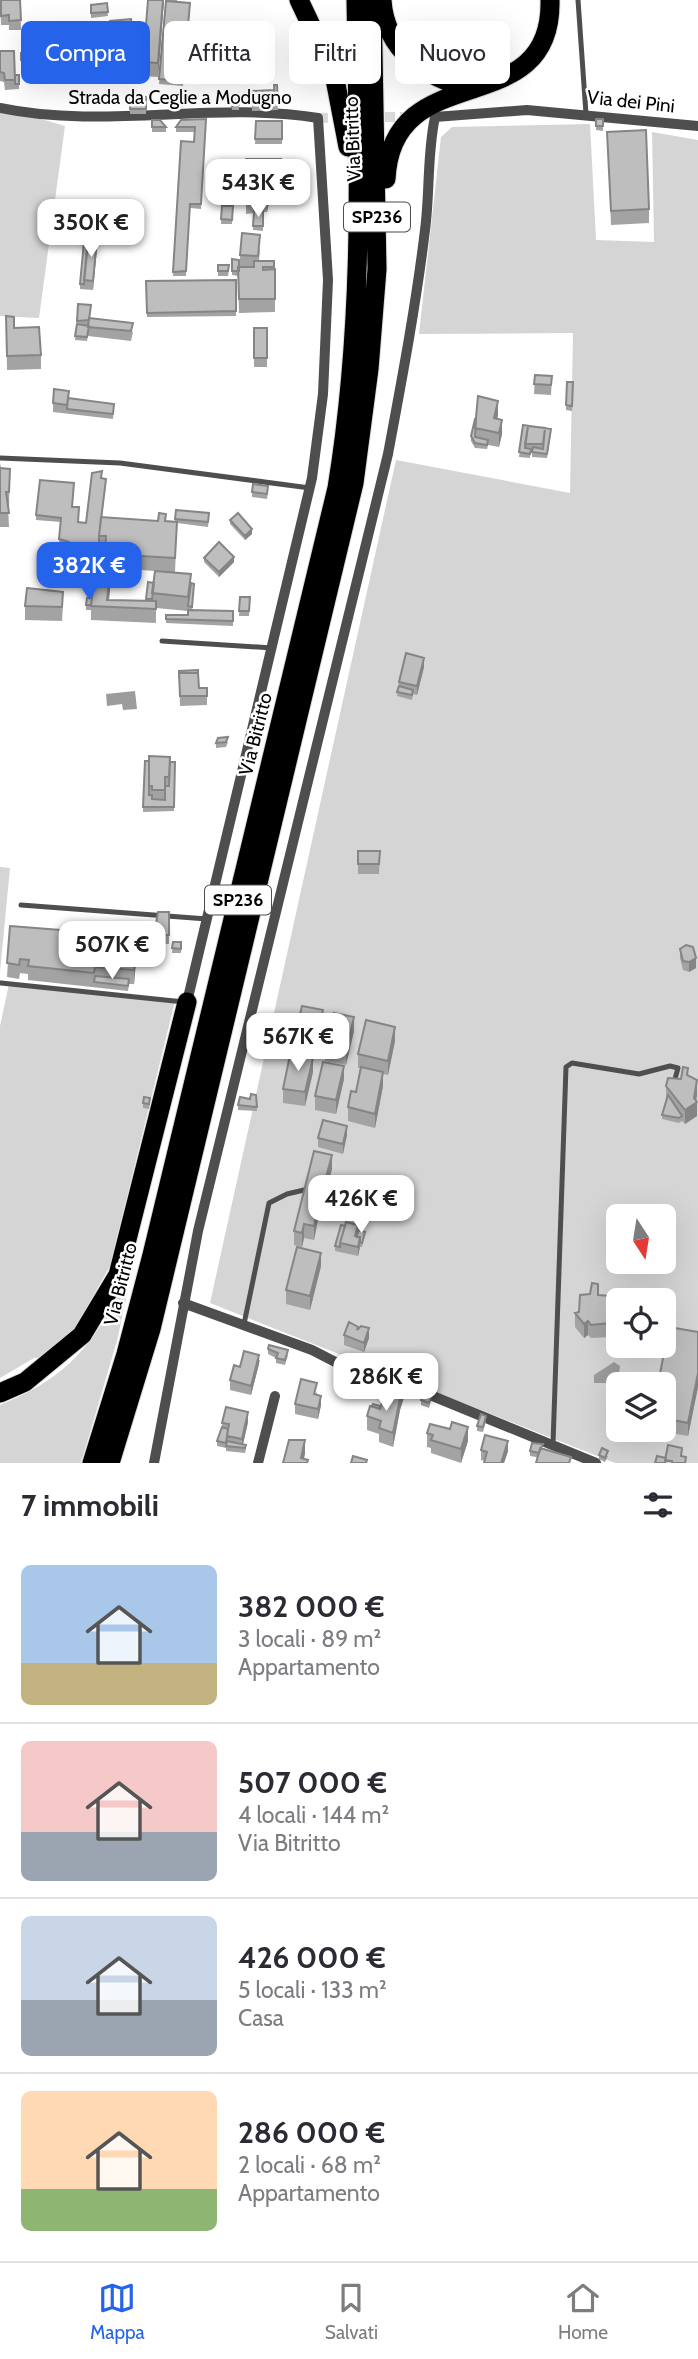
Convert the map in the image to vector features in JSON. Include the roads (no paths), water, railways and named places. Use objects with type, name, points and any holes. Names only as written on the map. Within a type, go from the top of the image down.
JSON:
[{"type":"highway","points":[[299,0],[334,74],[348,139],[350,278],[356,332]]},
{"type":"highway","name":"Via Bitritto","points":[[92,1463],[127,1354],[331,514],[350,399],[356,332],[360,203],[356,0]]},
{"type":"highway","name":"Via Bitritto","points":[[110,1463],[138,1376],[165,1270],[342,538],[361,434],[377,270],[372,0]]},
{"type":"highway","points":[[382,0],[391,34],[411,61],[439,79],[474,90]]},
{"type":"highway","points":[[361,434],[378,371],[382,338],[387,242],[386,178],[390,147],[408,120],[431,103],[501,81],[524,66],[544,42],[550,0]]},
{"type":"highway","points":[[0,1393],[25,1382],[82,1335],[118,1275],[187,1002]]},
{"type":"highway","points":[[81,1463],[115,1359],[141,1293]]},
{"type":"street","name":"Strada da Ceglie a Modugno","points":[[0,108],[25,114],[103,116],[287,113],[318,118],[328,280],[323,394],[310,488]]},
{"type":"street","name":"Via dei Pini","points":[[183,1303],[388,454],[414,314],[435,117],[503,111],[586,114],[698,126]]},
{"type":"street","points":[[187,1002],[310,488]]},
{"type":"street","points":[[154,1463],[183,1303],[312,1350],[347,1368],[435,1397],[596,1463]]},
{"type":"street","points":[[258,1463],[275,1396]]},
{"type":"lane","points":[[578,0],[586,114]]},
{"type":"lane","points":[[0,458],[120,463],[310,488]]},
{"type":"lane","points":[[162,641],[272,648]]},
{"type":"lane","points":[[21,905],[207,919]]},
{"type":"lane","points":[[1,983],[187,1002]]},
{"type":"lane","points":[[553,1444],[566,1067],[572,1063],[639,1074],[670,1066],[678,1068],[675,1079]]},
{"type":"lane","points":[[244,1324],[269,1203],[303,1190]]},
{"type":"tunnel","points":[[318,118],[347,117]]},
{"type":"tunnel","points":[[370,117],[414,117]]}]
